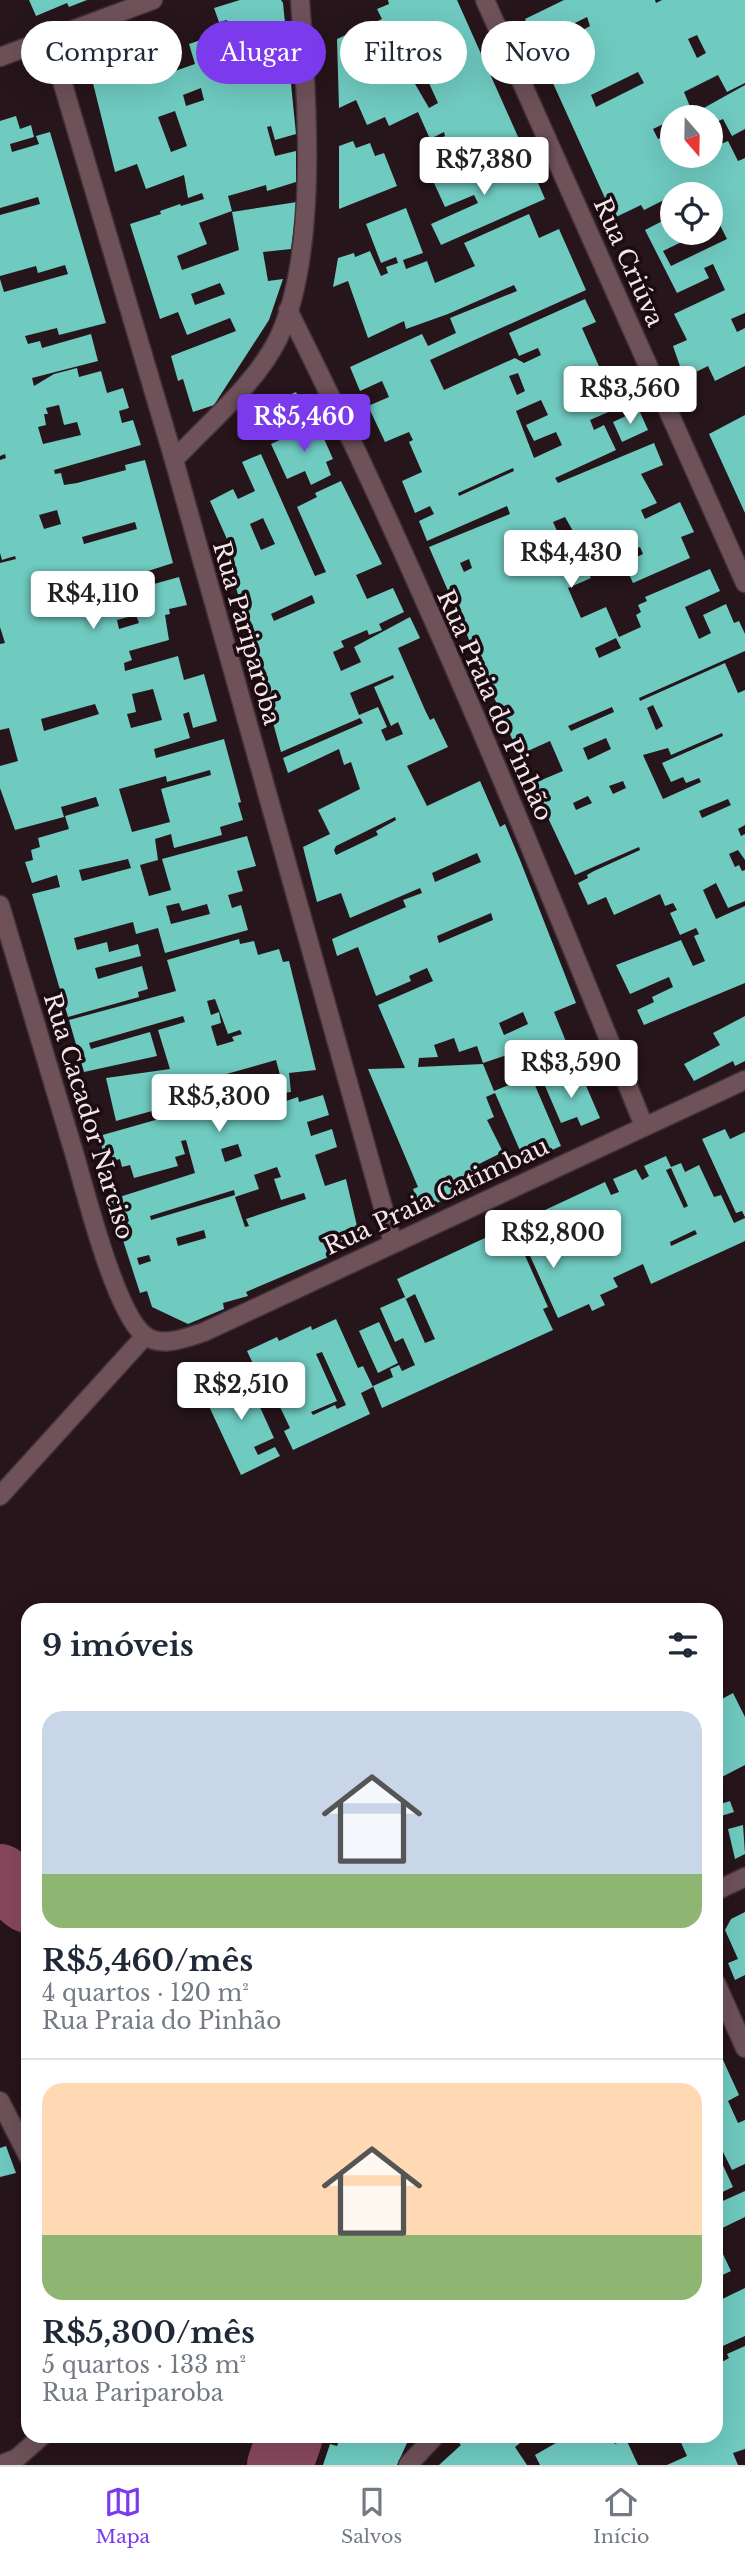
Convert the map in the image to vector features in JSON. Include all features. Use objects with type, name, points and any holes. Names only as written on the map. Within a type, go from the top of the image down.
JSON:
[{"type":"street","points":[[93,21],[153,0]]},
{"type":"street","points":[[174,460],[255,372],[277,340],[288,310],[306,190],[300,0]]},
{"type":"street","name":"Rua Criúva","points":[[485,0],[743,571]]},
{"type":"street","points":[[0,57],[21,48]]},
{"type":"street","name":"Rua Pariparoba","points":[[62,84],[174,460],[393,1243]]},
{"type":"street","name":"Rua Praia do Pinhão","points":[[288,310],[339,412],[526,836],[643,1126]]},
{"type":"street","name":"Rua Cacador Narciso","points":[[0,905],[100,1242],[127,1312],[145,1336]]},
{"type":"street","name":"Rua Praia Catimbau","points":[[145,1336],[157,1341],[171,1341],[204,1332],[745,1080]]},
{"type":"street","points":[[0,1496],[145,1336]]},
{"type":"street","points":[[723,1888],[745,1877]]},
{"type":"street","points":[[723,1999],[745,2048]]},
{"type":"street","points":[[0,2101],[21,2142]]},
{"type":"street","points":[[0,2465],[17,2458],[35,2443]]},
{"type":"street","points":[[408,2465],[428,2443]]},
{"type":"building","points":[[29,0],[87,0],[69,7],[67,3],[36,16]]},
{"type":"building","points":[[240,0],[281,0],[283,3],[285,21],[219,21],[214,8]]},
{"type":"building","points":[[388,0],[457,0],[466,21],[378,21],[382,19],[377,9],[389,4]]},
{"type":"building","points":[[564,0],[655,0],[656,3],[662,0],[745,0],[745,83],[727,92],[718,75],[684,92],[689,105],[660,105],[660,126],[653,129],[658,139],[660,138],[660,168],[723,168],[723,143],[728,141],[738,161],[745,158],[745,313],[731,319],[737,332],[745,328],[745,366],[715,381],[708,366],[684,378],[673,346],[687,340],[674,314],[725,290],[713,264],[704,268],[709,278],[677,293],[645,230],[660,222],[660,245],[675,245],[663,251],[671,266],[715,245],[723,245],[723,241],[727,239],[723,231],[723,182],[660,182],[660,202],[644,210],[641,205],[614,218],[553,84],[595,84],[595,21],[588,21],[587,17],[579,21],[525,19]],"holes":[[[697,35],[706,53],[697,58],[688,39]],[[638,72],[644,83],[596,107],[591,95]]]},
{"type":"building","points":[[467,22],[481,54],[481,84],[494,84],[519,139],[444,173],[441,168],[434,171],[426,144],[445,136],[444,132],[430,139],[418,112],[389,126],[385,117],[367,125],[356,100],[339,108],[337,39],[340,38],[340,84],[415,84],[429,108],[438,103],[429,84],[467,84]]},
{"type":"building","points":[[196,42],[196,84],[291,84],[296,134],[275,140],[271,126],[267,127],[275,156],[296,151],[296,182],[267,191],[266,185],[228,196],[232,211],[199,223],[207,244],[177,256],[182,270],[239,250],[232,212],[297,202],[291,249],[263,252],[268,281],[283,279],[269,320],[214,405],[193,412],[183,379],[178,381],[171,356],[236,331],[230,318],[187,335],[178,312],[160,319],[130,224],[161,214],[160,211],[180,204],[181,206],[204,199],[202,193],[188,198],[184,175],[146,189],[137,164],[115,172],[93,84],[182,84],[182,69],[195,64],[189,44]],"holes":[[[201,88],[204,100],[186,106],[183,95]],[[175,111],[187,146],[171,152],[158,117]],[[220,283],[225,294],[195,305],[191,294]]]},
{"type":"building","points":[[745,85],[745,129],[732,136],[723,119],[723,105],[709,105]]},
{"type":"building","points":[[16,116],[20,129],[31,125],[34,137],[10,144],[12,152],[39,144],[36,136],[50,132],[106,323],[59,335],[57,328],[25,336],[28,344],[40,341],[42,348],[91,334],[98,361],[32,378],[34,386],[54,374],[77,368],[79,377],[101,371],[107,393],[123,388],[129,408],[119,411],[122,423],[133,420],[141,445],[54,470],[55,474],[61,473],[64,485],[77,483],[126,470],[125,465],[145,460],[173,563],[148,571],[150,578],[65,603],[68,608],[179,577],[187,605],[169,609],[170,614],[165,615],[169,640],[129,651],[132,660],[124,663],[125,671],[178,656],[184,680],[204,674],[217,721],[193,728],[189,712],[183,714],[190,738],[154,749],[156,758],[224,739],[241,802],[238,803],[243,820],[220,827],[222,835],[174,848],[171,834],[155,839],[158,860],[140,865],[149,896],[171,890],[162,859],[247,836],[256,866],[237,871],[243,891],[228,895],[232,908],[241,905],[248,930],[165,953],[158,928],[136,934],[133,922],[74,938],[77,950],[107,942],[109,952],[138,944],[141,956],[95,968],[98,979],[142,966],[148,989],[138,992],[139,997],[68,1017],[32,894],[60,887],[57,875],[32,883],[25,862],[33,860],[31,850],[40,847],[38,838],[69,829],[65,816],[99,806],[96,797],[61,807],[64,817],[15,830],[0,788],[0,766],[18,761],[9,728],[0,730],[0,644],[5,643],[0,627],[0,563],[16,559],[15,556],[2,560],[0,553],[0,460],[6,458],[5,454],[0,456],[0,279],[4,292],[68,274],[65,265],[38,273],[36,266],[0,276],[0,215],[40,204],[38,197],[0,208],[0,121]],"holes":[[[59,405],[64,425],[77,422],[81,435],[43,444],[38,427],[46,425],[44,414],[48,414],[46,408]],[[57,510],[61,524],[44,529],[39,515]],[[135,522],[137,529],[84,544],[82,537]],[[136,615],[139,623],[119,629],[117,620]],[[153,689],[162,720],[131,728],[127,714],[136,712],[132,694]],[[95,704],[99,714],[44,731],[41,719]],[[210,770],[211,775],[161,789],[170,822],[132,832],[119,789],[166,776],[167,782]],[[128,859],[131,868],[82,881],[79,870]],[[179,903],[182,911],[207,904],[210,914],[171,924],[166,906]]]},
{"type":"building","points":[[353,141],[356,148],[370,143],[375,156],[384,153],[397,186],[339,209],[339,146]]},
{"type":"building","points":[[503,152],[510,178],[532,169],[545,199],[441,245],[431,224],[478,203],[474,195],[445,207],[434,183]]},
{"type":"building","points":[[406,208],[423,253],[403,260],[406,269],[427,261],[435,283],[475,266],[464,243],[529,214],[539,238],[559,229],[586,290],[430,360],[444,390],[515,358],[524,363],[541,355],[538,348],[519,356],[509,333],[585,299],[596,322],[582,328],[602,373],[597,375],[613,410],[590,420],[594,430],[604,425],[616,450],[555,478],[558,483],[654,443],[663,465],[641,474],[657,503],[641,510],[645,519],[680,502],[694,532],[681,537],[690,558],[633,583],[627,570],[619,574],[615,567],[643,554],[640,547],[587,570],[591,578],[568,588],[581,618],[606,607],[619,637],[641,627],[636,615],[641,612],[638,605],[647,601],[645,597],[710,569],[720,591],[685,607],[699,639],[711,633],[703,615],[726,604],[734,623],[739,621],[745,634],[745,651],[639,698],[640,701],[725,663],[738,693],[745,690],[745,825],[738,829],[741,836],[745,834],[745,860],[738,850],[729,854],[735,867],[739,865],[742,871],[745,870],[745,901],[728,908],[716,883],[703,890],[716,919],[745,906],[745,983],[644,1025],[637,1010],[654,1002],[652,997],[673,987],[669,977],[630,994],[616,965],[681,940],[693,966],[705,961],[694,936],[699,934],[696,928],[680,935],[670,913],[677,910],[673,903],[665,906],[660,894],[614,915],[606,897],[588,905],[578,883],[594,871],[640,850],[639,847],[575,875],[532,784],[563,771],[550,741],[519,755],[429,547],[510,514],[507,506],[427,541],[419,521],[434,514],[430,506],[415,513],[402,481],[422,472],[409,442],[413,440],[409,432],[385,442],[368,406],[389,397],[382,381],[360,391],[350,367],[422,334],[428,346],[456,333],[450,318],[517,291],[514,285],[448,314],[406,329],[404,321],[368,338],[348,281],[333,287],[338,258],[354,253],[355,257],[370,251],[381,276],[388,273],[386,267],[398,263],[396,257],[381,263],[366,224]],"holes":[[[518,373],[525,391],[517,395],[509,376]],[[541,400],[548,415],[526,425],[534,441],[556,432],[562,445],[534,458],[516,411]],[[513,468],[514,471],[459,496],[458,493]],[[565,517],[582,547],[567,553],[553,522]],[[517,538],[522,548],[509,554],[505,544]],[[469,559],[472,568],[464,572],[460,563]],[[616,638],[621,648],[599,658],[595,648]],[[653,705],[663,726],[656,730],[647,708]],[[612,707],[614,712],[571,731],[568,726]],[[722,733],[723,736],[662,763],[671,782],[683,777],[686,783],[699,778],[701,782],[663,799],[643,755],[668,748],[671,755]],[[606,738],[611,749],[588,760],[583,748]],[[623,781],[626,788],[613,794],[609,786]],[[588,796],[592,803],[576,810],[573,803]],[[728,799],[731,805],[702,818],[699,811]]]},
{"type":"building","points":[[296,392],[307,414],[284,424],[274,402]]},
{"type":"building","points":[[639,410],[648,430],[622,442],[613,422]]},
{"type":"building","points":[[745,415],[745,513],[709,434]]},
{"type":"building","points":[[317,423],[333,459],[326,462],[331,475],[311,485],[305,471],[287,479],[271,444]]},
{"type":"building","points":[[261,454],[315,576],[326,572],[297,507],[317,497],[315,493],[341,481],[382,564],[356,575],[367,599],[393,588],[404,612],[379,624],[382,630],[369,635],[367,630],[341,641],[344,647],[333,652],[341,671],[361,662],[354,647],[410,617],[420,638],[398,648],[430,720],[434,718],[448,747],[407,766],[427,806],[480,781],[500,827],[505,824],[576,1003],[554,1012],[569,1049],[536,1063],[533,1058],[523,1062],[519,1051],[483,1063],[477,1046],[459,1052],[454,1038],[434,1045],[438,1057],[419,1058],[418,1067],[483,1064],[494,1091],[531,1076],[561,1146],[525,1162],[495,1093],[486,1097],[494,1117],[487,1120],[503,1152],[477,1165],[485,1181],[435,1204],[418,1202],[413,1189],[418,1187],[368,1069],[405,1068],[378,1005],[433,981],[427,968],[409,976],[411,981],[376,996],[358,947],[337,956],[332,939],[406,907],[403,900],[422,893],[420,888],[350,918],[341,893],[317,902],[303,847],[330,834],[318,810],[360,789],[351,762],[344,765],[339,749],[288,773],[283,758],[363,723],[360,718],[281,752],[228,558],[234,555],[210,501],[233,489],[238,499],[255,491],[242,462]],"holes":[[[263,518],[275,544],[261,550],[250,524]],[[312,595],[315,603],[274,621],[271,614]],[[393,675],[394,678],[374,687],[391,726],[398,722],[403,734],[386,741],[381,730],[387,727],[378,707],[359,715],[350,693]],[[395,817],[396,820],[376,831],[378,835],[336,855],[336,846]],[[477,853],[481,862],[435,882],[432,873]],[[491,913],[493,920],[439,943],[437,936]],[[523,1012],[528,1024],[504,1035],[499,1023]]]},
{"type":"building","points":[[239,939],[240,944],[254,941],[258,955],[279,949],[283,962],[289,961],[316,1070],[289,1073],[291,1092],[248,1097],[253,1112],[298,1097],[299,1102],[323,1095],[329,1115],[307,1122],[311,1136],[332,1129],[337,1147],[315,1155],[325,1186],[346,1179],[361,1243],[246,1292],[248,1296],[223,1303],[224,1309],[188,1324],[152,1307],[147,1291],[140,1293],[110,1200],[195,1173],[186,1140],[181,1141],[185,1154],[175,1157],[178,1166],[134,1178],[130,1165],[122,1167],[120,1159],[106,1163],[99,1136],[173,1115],[170,1106],[116,1121],[106,1078],[170,1069],[158,1030],[185,1022],[183,1016],[89,1043],[91,1049],[150,1032],[157,1056],[84,1072],[69,1020],[176,991],[167,960]],"holes":[[[215,999],[228,1034],[240,1030],[242,1034],[232,1037],[234,1041],[217,1046],[211,1026],[221,1023],[219,1012],[211,1015],[207,1001]],[[276,1060],[280,1075],[224,1082],[223,1075]],[[203,1083],[206,1096],[174,1102],[170,1086]],[[238,1144],[242,1156],[225,1162],[221,1149]],[[277,1167],[281,1177],[274,1179],[281,1200],[304,1193],[306,1199],[246,1219],[249,1226],[245,1227],[235,1197],[259,1189],[254,1175]],[[234,1190],[235,1195],[151,1220],[150,1216]],[[204,1230],[206,1238],[178,1246],[176,1238]],[[149,1255],[151,1261],[139,1265],[137,1258]]]},
{"type":"building","points":[[745,1016],[745,1061],[735,1066],[733,1061],[694,1081],[684,1064],[720,1045],[713,1033]]},
{"type":"building","points":[[559,1072],[567,1089],[584,1081],[600,1118],[581,1126],[577,1117],[561,1123],[542,1079]]},
{"type":"building","points":[[725,1129],[730,1139],[745,1132],[745,1217],[742,1211],[736,1213],[702,1139]]},
{"type":"building","points":[[666,1156],[671,1167],[681,1163],[685,1172],[699,1165],[714,1197],[721,1195],[734,1223],[745,1218],[745,1241],[651,1284],[643,1264],[613,1278],[618,1287],[600,1295],[605,1305],[592,1311],[589,1304],[558,1318],[527,1249],[523,1251],[548,1307],[543,1309],[553,1330],[382,1408],[373,1386],[393,1377],[390,1369],[399,1365],[402,1371],[415,1365],[403,1338],[395,1342],[380,1308],[405,1297],[425,1343],[435,1339],[415,1294],[406,1299],[397,1279],[605,1182],[611,1195],[619,1192],[613,1179],[636,1169],[642,1180],[649,1176],[644,1166]],"holes":[[[671,1168],[688,1206],[684,1208],[666,1170]],[[695,1230],[697,1234],[671,1246],[670,1242]]]},
{"type":"building","points":[[336,1319],[358,1368],[363,1366],[373,1387],[361,1393],[370,1414],[293,1450],[284,1431],[290,1428],[262,1369],[257,1372],[247,1351],[277,1337],[279,1341],[311,1326],[312,1330]],"holes":[[[322,1352],[346,1405],[337,1409],[335,1405],[313,1415],[311,1412],[337,1401],[316,1354]]]},
{"type":"building","points":[[379,1322],[398,1363],[378,1373],[359,1331]]},
{"type":"building","points":[[257,1374],[265,1390],[254,1394],[274,1438],[254,1447],[258,1455],[275,1447],[280,1456],[241,1475],[200,1387],[212,1382],[214,1388],[225,1383],[228,1388]]},
{"type":"building","points":[[733,1693],[745,1717],[745,1765],[723,1776],[723,1698]]},
{"type":"building","points":[[730,1801],[734,1812],[723,1815],[723,1803]]},
{"type":"building","points":[[743,1825],[745,1854],[735,1859],[728,1829]]},
{"type":"building","points":[[745,1912],[745,1975],[735,1980],[728,1963],[738,1959],[725,1930],[731,1919]]},
{"type":"building","points":[[723,2060],[739,2095],[728,2101],[738,2123],[745,2120],[745,2164],[732,2170],[723,2152]]},
{"type":"building","points":[[6,2146],[16,2173],[0,2177],[0,2148]]},
{"type":"building","points":[[723,2165],[733,2187],[723,2192]]},
{"type":"building","points":[[745,2191],[745,2217],[723,2228],[723,2201]]},
{"type":"building","points":[[723,2254],[731,2271],[723,2275]]},
{"type":"building","points":[[745,2288],[745,2336],[723,2346],[723,2299]]},
{"type":"building","points":[[745,2346],[745,2449],[733,2453],[738,2465],[667,2465],[687,2456],[681,2443],[723,2443],[723,2361],[729,2358],[727,2354]]},
{"type":"building","points":[[338,2443],[407,2443],[397,2465],[323,2465],[330,2444],[337,2446]]},
{"type":"building","points":[[459,2443],[520,2443],[515,2447],[527,2465],[439,2465],[461,2445]]},
{"type":"building","points":[[556,2443],[628,2443],[638,2465],[540,2465],[535,2455]]},
{"type":"waterway","points":[[0,1877],[21,1894]]},
{"type":"waterway","points":[[280,2465],[288,2443]]}]
